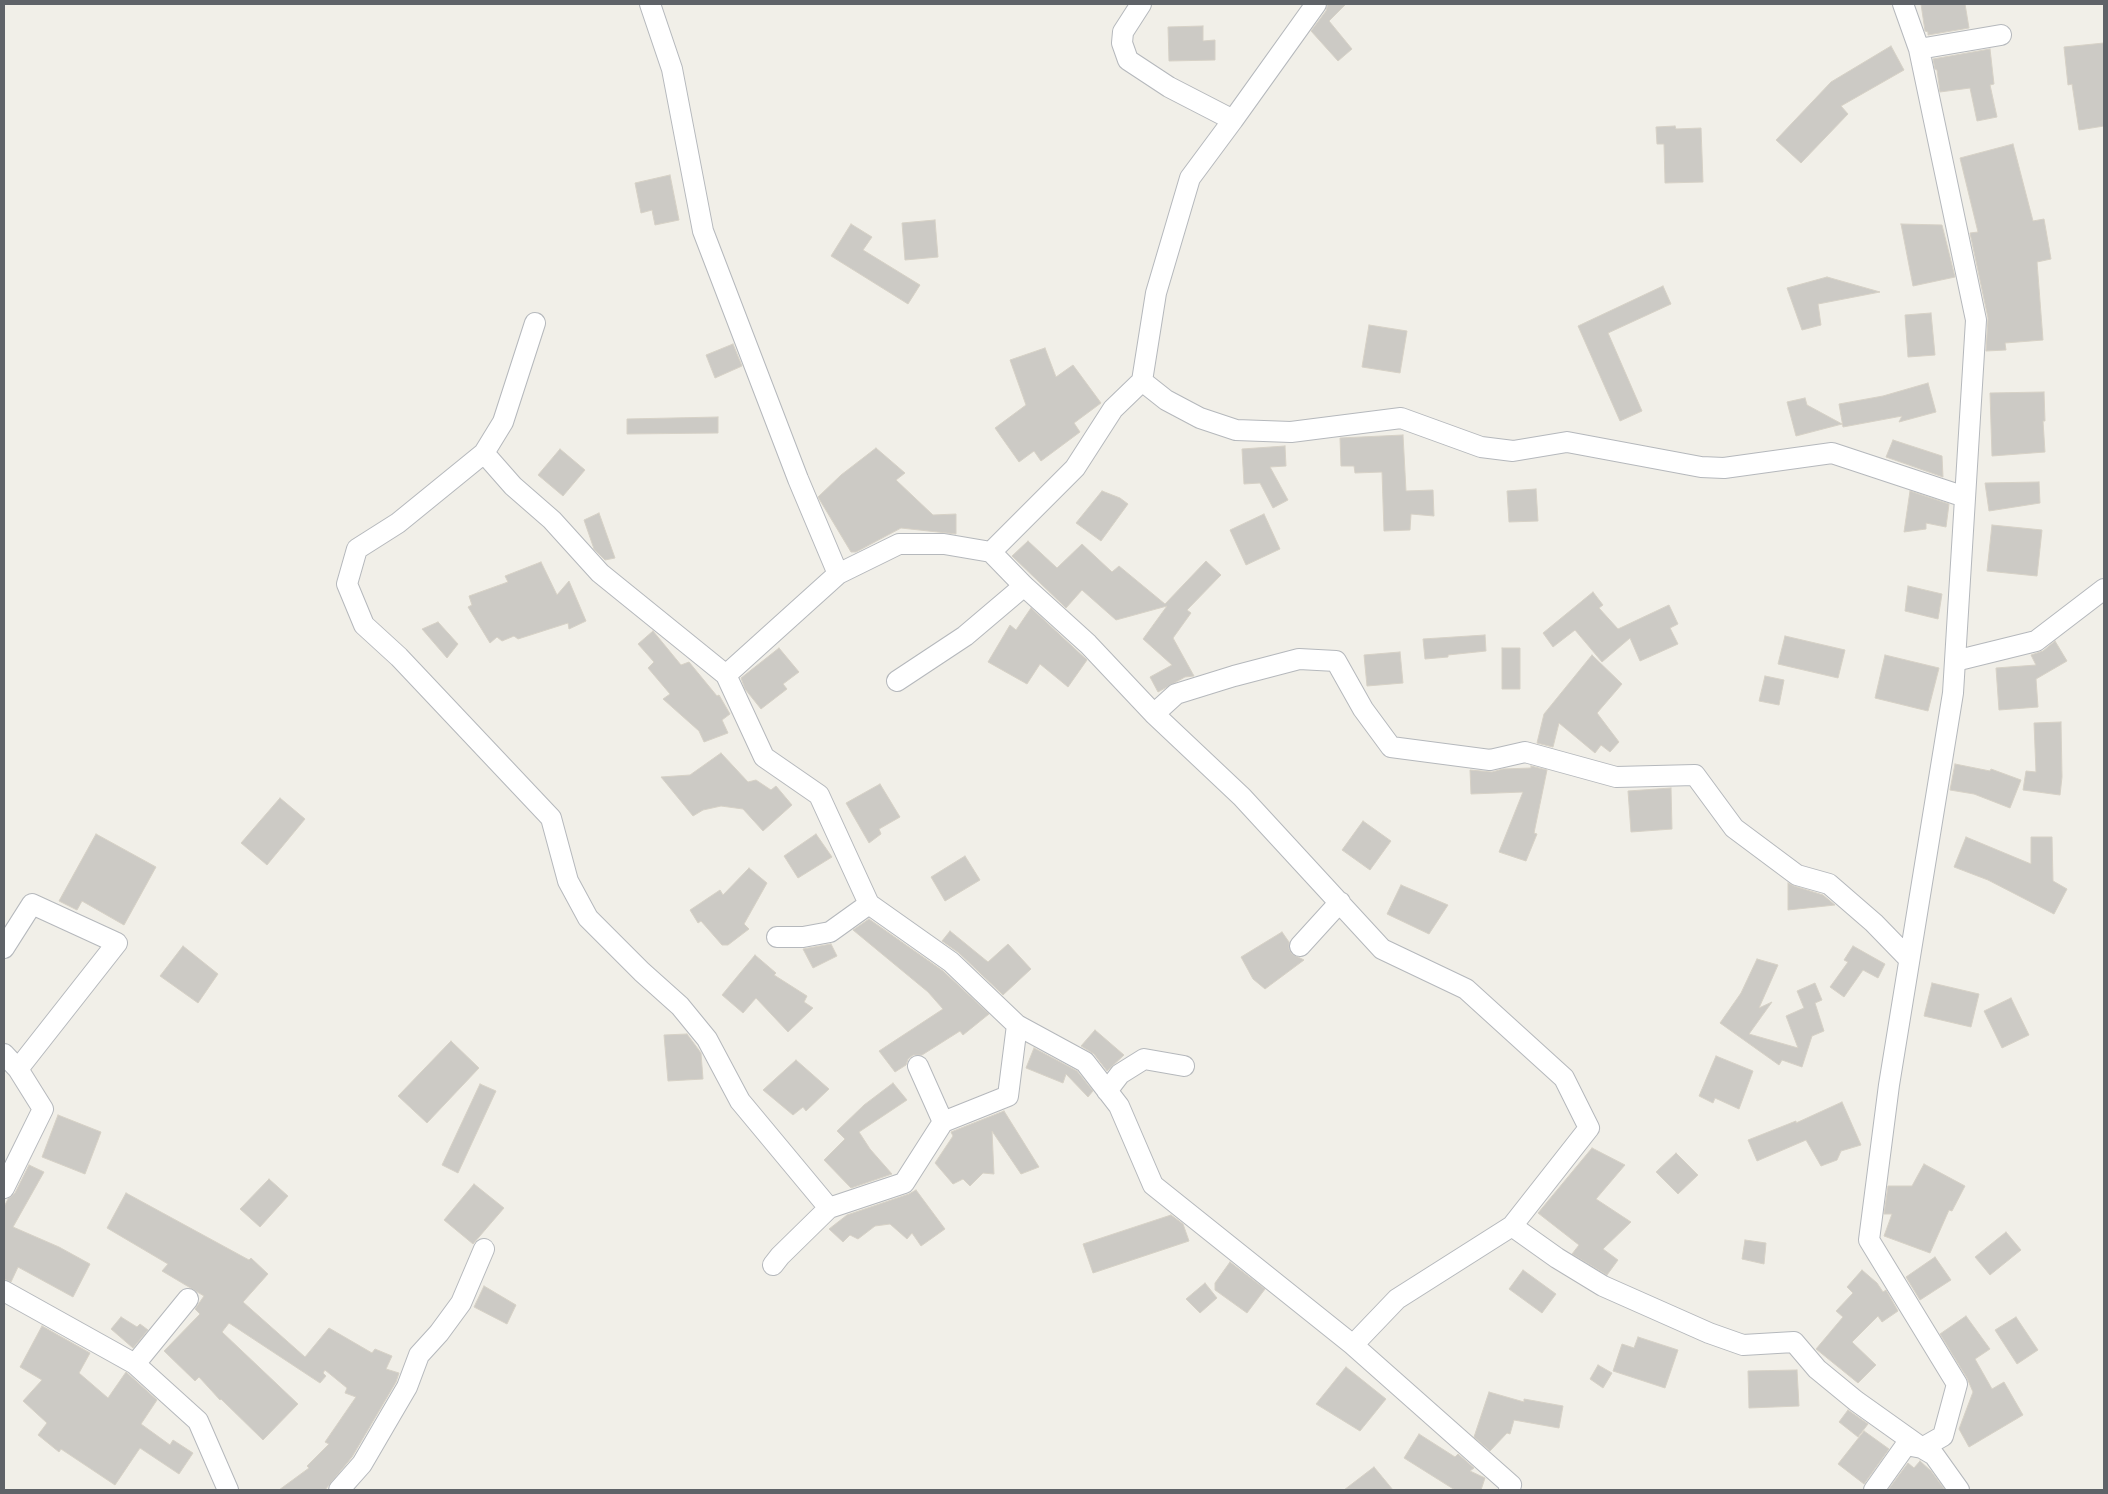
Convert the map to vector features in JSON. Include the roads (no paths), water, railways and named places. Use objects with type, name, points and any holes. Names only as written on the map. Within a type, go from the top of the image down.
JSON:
[{"type":"street","points":[[650,4],[672,69],[702,231],[798,480],[838,574]]},
{"type":"street","points":[[1141,4],[1123,32],[1122,43],[1128,60],[1168,87],[1233,120]]},
{"type":"street","points":[[991,552],[1075,468],[1113,409],[1142,381],[1156,293],[1190,178],[1316,4]]},
{"type":"street","points":[[1874,1490],[1906,1445],[1922,1448],[1943,1436],[1957,1384],[1869,1240],[1888,1085],[1953,693],[1976,320],[1919,49],[1903,4]]},
{"type":"street","points":[[1919,49],[2001,35]]},
{"type":"street","points":[[535,323],[502,422],[484,453],[398,523],[357,549],[347,584],[364,624],[399,658],[551,818],[568,881],[588,918],[642,972],[680,1006],[707,1039],[740,1101],[829,1208]]},
{"type":"street","points":[[1142,381],[1166,400],[1200,418],[1236,430],[1292,432],[1401,418],[1489,448],[1513,451],[1567,442],[1700,467],[1724,468],[1832,454],[1965,496]]},
{"type":"street","points":[[484,453],[513,486],[552,520],[600,573],[726,675],[764,757],[819,795],[869,904],[952,962],[1017,1025],[1085,1062],[1120,1106],[1153,1185],[1353,1346],[1511,1485],[1509,1490]]},
{"type":"street","points":[[726,675],[838,574],[899,544],[944,544],[991,552],[1024,586],[1088,644],[1154,714],[1242,797],[1382,949],[1466,989],[1564,1078],[1589,1128],[1512,1226],[1397,1299],[1353,1346]]},
{"type":"street","points":[[897,681],[966,636],[1024,586]]},
{"type":"street","points":[[1955,661],[2036,641],[2104,589]]},
{"type":"street","points":[[1154,714],[1176,694],[1234,676],[1299,659],[1336,661],[1363,709],[1391,747],[1490,760],[1525,752],[1616,777],[1695,775],[1734,828],[1797,875],[1829,884],[1874,923],[1909,959]]},
{"type":"street","points":[[1300,946],[1340,902]]},
{"type":"street","points":[[4,948],[32,904],[117,943],[18,1069]]},
{"type":"street","points":[[777,937],[830,932],[869,904]]},
{"type":"street","points":[[773,1266],[780,1256],[829,1208],[904,1183],[944,1122],[1008,1096],[1017,1025]]},
{"type":"street","points":[[4,1054],[18,1069],[43,1109],[4,1188]]},
{"type":"street","points":[[1107,1091],[1120,1074],[1144,1059],[1184,1066]]},
{"type":"street","points":[[918,1066],[944,1122]]},
{"type":"street","points":[[1512,1226],[1557,1258],[1603,1286],[1709,1333],[1743,1345],[1794,1342],[1817,1369],[1856,1401],[1934,1455],[1960,1490]]},
{"type":"street","points":[[339,1490],[362,1464],[407,1387],[419,1355],[439,1333],[461,1303],[484,1250]]},
{"type":"street","points":[[4,1291],[135,1364],[198,1421],[228,1490]]},
{"type":"street","points":[[135,1364],[188,1299]]}]
